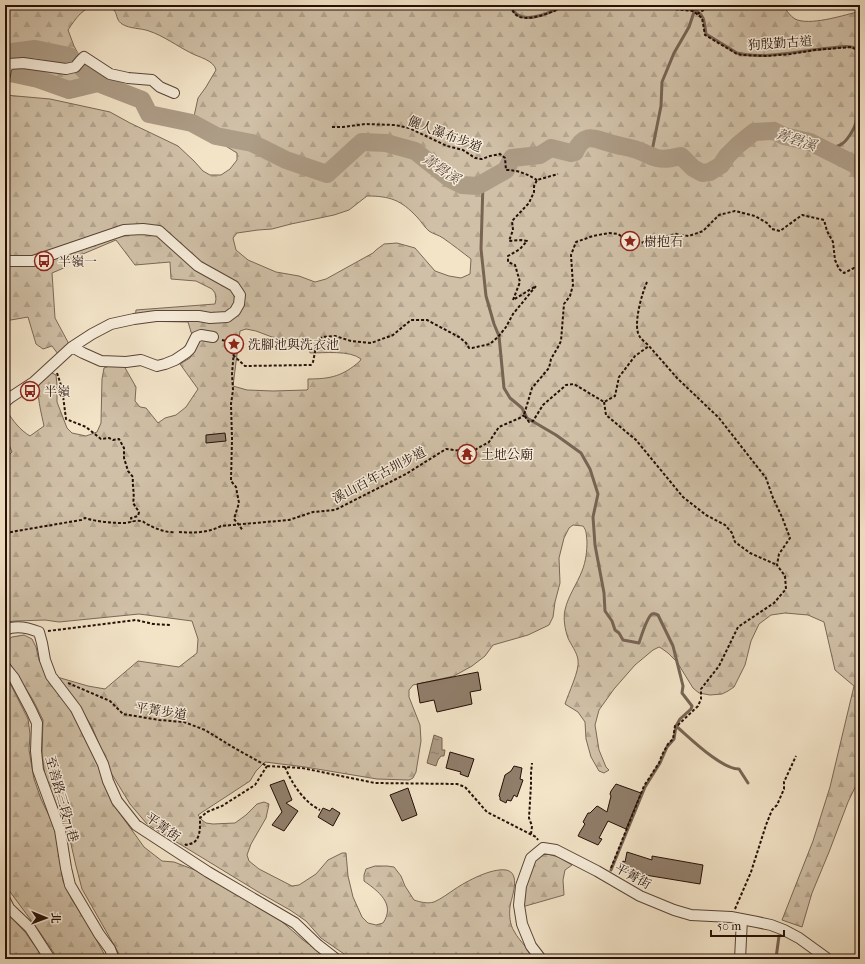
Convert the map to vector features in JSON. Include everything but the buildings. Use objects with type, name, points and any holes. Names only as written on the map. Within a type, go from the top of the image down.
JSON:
[{"type":"street","points":[[6,72],[9,64],[23,63],[66,68],[78,63],[84,58],[110,74],[128,78],[152,80],[160,87],[174,93]]},
{"type":"street","points":[[5,261],[33,261],[124,230],[143,229],[159,231],[198,266],[234,286],[240,295],[239,304],[235,312],[227,317],[210,318],[199,316],[156,316],[110,324],[72,346],[34,382],[5,402]]},
{"type":"street","points":[[72,346],[101,361],[126,362],[141,360],[157,366],[175,360],[187,352],[196,337],[201,335],[212,337]]},
{"type":"street","points":[[5,630],[30,628],[39,632]]},
{"type":"street","name":"平菁街","points":[[39,632],[45,660],[51,676],[76,710],[103,764],[108,781],[117,801],[136,825],[208,872],[295,923],[318,945],[336,959]]},
{"type":"street","name":"至善路三段71巷","points":[[5,666],[14,678],[37,723],[36,751],[38,770],[60,830],[70,885],[99,934],[110,949],[114,959]]},
{"type":"street","points":[[541,959],[531,946],[522,924],[518,904],[521,886],[531,858],[543,848]]},
{"type":"street","name":"平菁街","points":[[543,848],[556,850],[640,896],[674,910],[691,915],[731,917],[770,925],[784,930],[799,938],[828,959]]},
{"type":"street","points":[[5,900],[9,908],[30,928],[50,959]]},
{"type":"street","points":[[740,959],[742,919]]},
{"type":"path","points":[[513,5],[514,11],[518,16],[524,18],[536,18],[569,5]]},
{"type":"path","points":[[651,5],[698,13],[712,5]]},
{"type":"path","name":"狗殷勤古道","points":[[698,13],[702,18],[705,35],[736,54],[766,56],[815,50],[850,48],[860,51]]},
{"type":"path","name":"儷人瀑布步道","points":[[332,127],[377,124],[395,125],[409,128],[447,146],[463,150],[475,158],[482,159],[500,154],[505,158],[506,170],[514,170],[537,179]]},
{"type":"path","points":[[234,355],[245,366],[312,365],[318,341],[322,337],[335,336],[351,341],[371,343],[393,335],[411,320],[428,320],[459,337],[469,348],[490,344],[506,327],[513,314],[536,286],[513,300],[520,282],[515,266],[508,262],[508,256],[527,241],[509,241],[513,230],[512,221],[529,202],[534,192],[534,186],[537,179],[558,174]]},
{"type":"path","points":[[604,402],[574,384],[566,386],[543,405],[533,421],[529,422],[524,415],[532,388],[549,368],[551,359],[561,341],[564,304],[570,296],[573,285],[571,255],[576,242],[593,236],[609,233],[618,234],[628,240],[641,243],[676,234],[689,236],[703,231],[719,216],[735,211],[755,216],[767,223],[772,229],[780,231],[802,215],[824,220],[827,231],[833,242],[835,260],[839,269],[844,272],[854,268],[860,270]]},
{"type":"path","points":[[647,282],[643,290],[636,320],[639,337],[649,346],[677,378],[719,418],[766,478],[790,538],[779,554],[778,565]]},
{"type":"path","points":[[212,337],[231,342],[234,350],[232,374],[233,390],[231,404],[231,481],[236,487],[239,503],[234,519],[243,531]]},
{"type":"path","points":[[604,402],[615,396],[619,377],[635,356],[649,346]]},
{"type":"path","points":[[53,365],[62,388],[66,419],[86,427],[100,439],[119,439],[124,448],[126,465],[128,471],[133,477],[133,503],[139,512],[138,516],[132,518],[132,522]]},
{"type":"path","points":[[604,402],[606,415],[636,440],[683,497],[706,515],[725,525],[732,533],[735,542],[740,546],[750,553],[778,565],[785,576],[786,589],[774,603],[738,626],[718,666],[701,689],[698,706],[678,725],[675,726],[673,739],[668,744],[659,763],[644,786],[607,877]]},
{"type":"path","name":"溪山百年古圳步道","points":[[179,532],[191,533],[213,530],[221,526],[289,520],[313,512],[335,510],[406,474],[446,449],[470,452],[489,442],[499,428],[524,415]]},
{"type":"path","points":[[5,533],[46,527],[85,518],[96,521],[119,523],[132,522],[136,520],[143,521],[147,525],[170,533],[175,532]]},
{"type":"path","points":[[39,632],[136,620],[153,624],[170,625]]},
{"type":"path","name":"平菁步道","points":[[66,682],[110,701],[123,714],[159,720],[184,722],[204,730],[267,766]]},
{"type":"path","points":[[731,917],[751,872],[772,810],[777,805],[784,789],[784,782],[796,756]]},
{"type":"path","points":[[531,834],[532,826],[529,818],[532,764]]},
{"type":"path","points":[[182,843],[186,845],[193,843],[197,839],[200,827],[200,818],[207,812],[222,806],[255,785],[267,766],[302,768],[374,783],[457,784],[465,787],[488,812],[536,837],[543,848]]},
{"type":"path","points":[[285,767],[297,790],[314,807],[320,810]]},
{"type":"green space","points":[[5,5],[98,5],[84,11],[77,17],[68,30],[74,46],[88,72],[88,92],[83,95],[72,95],[55,91],[15,77],[5,67]]},
{"type":"green space","points":[[104,5],[783,5],[790,15],[801,21],[825,20],[860,12],[860,777],[848,802],[812,893],[802,927],[782,920],[813,841],[830,787],[854,686],[835,670],[824,622],[808,615],[785,613],[771,615],[759,624],[751,641],[745,665],[734,687],[722,694],[710,695],[699,693],[693,688],[677,662],[668,653],[659,647],[653,650],[635,665],[614,689],[599,710],[595,725],[599,750],[606,767],[609,770],[604,773],[599,771],[591,757],[586,739],[585,722],[578,712],[565,704],[576,676],[578,660],[568,638],[564,613],[568,600],[580,576],[585,560],[587,541],[586,531],[583,526],[573,525],[569,528],[564,538],[559,558],[560,583],[553,617],[549,625],[528,635],[493,645],[485,656],[472,666],[454,676],[413,685],[409,690],[409,697],[420,725],[421,741],[416,772],[413,778],[409,780],[377,779],[265,762],[256,771],[250,781],[198,815],[206,823],[235,823],[257,804],[264,802],[269,804],[266,818],[251,844],[247,855],[249,861],[259,869],[292,886],[299,885],[316,874],[328,860],[342,853],[346,853],[348,876],[353,897],[362,917],[368,923],[376,925],[383,923],[387,910],[386,904],[380,894],[364,881],[366,869],[375,866],[394,867],[401,876],[405,886],[414,900],[429,903],[437,901],[472,879],[486,873],[500,870],[511,872],[515,881],[510,910],[510,920],[516,935],[533,959],[353,959],[321,938],[306,921],[290,910],[147,824],[130,804],[110,771],[92,727],[74,698],[57,677],[88,686],[105,689],[138,661],[179,667],[197,653],[198,639],[192,621],[139,614],[59,622],[45,620],[5,622],[5,459],[12,452],[5,435],[5,413],[7,411],[17,425],[30,436],[44,426],[39,404],[38,391],[42,379],[52,373],[56,375],[57,402],[67,428],[72,433],[86,436],[97,432],[101,423],[102,379],[104,368],[112,365],[124,366],[136,387],[135,401],[140,407],[146,408],[158,423],[165,418],[176,415],[186,407],[198,389],[180,364],[190,358],[195,345],[188,322],[135,321],[136,310],[215,304],[215,293],[212,289],[196,281],[171,279],[170,262],[135,265],[116,240],[64,262],[66,267],[52,273],[55,318],[69,344],[58,354],[52,346],[43,349],[36,344],[28,317],[5,321],[5,95],[50,99],[110,112],[178,146],[203,171],[210,175],[221,175],[230,169],[237,160],[237,153],[224,145],[210,141],[198,132],[193,121],[198,98],[216,70],[215,67],[205,59],[155,33],[128,27],[122,24],[119,22],[115,11]],"holes":[[[367,196],[389,198],[406,207],[429,231],[443,238],[471,259],[470,274],[461,278],[435,271],[415,248],[397,243],[384,244],[373,253],[326,279],[315,282],[299,276],[276,272],[248,260],[236,250],[233,238],[237,233],[272,229],[334,215],[349,210]],[[246,329],[272,337],[308,343],[310,353],[344,353],[361,359],[354,366],[336,376],[308,379],[307,390],[247,390],[233,386],[240,331]]]},
{"type":"green space","points":[[24,635],[32,639],[36,647],[39,660],[51,682],[73,714],[98,762],[116,808],[144,847],[162,861],[174,862],[195,870],[279,919],[303,940],[330,959],[122,959],[82,889],[68,831],[45,776],[42,754],[43,720],[33,700],[9,662],[5,651],[6,641],[12,637]]},
{"type":"green space","points":[[5,677],[12,687],[28,719],[30,734],[29,750],[34,779],[41,799],[55,828],[63,881],[72,900],[107,959],[58,959],[5,885]]},
{"type":"green space","points":[[548,854],[558,857],[572,865],[565,870],[563,880],[564,895],[522,907],[522,898],[535,861],[541,855]]},
{"type":"green space","points":[[5,910],[25,932],[44,959],[5,959]]},
{"type":"water","points":[[434,735],[442,738],[442,750],[445,750],[444,756],[441,756],[436,766],[427,763]]},
{"type":"waterway","points":[[513,5],[513,11],[523,17],[529,18],[542,15],[566,5]]},
{"type":"waterway","points":[[655,5],[695,11],[703,18],[706,34],[737,53],[748,55],[771,55],[846,46],[860,50]]},
{"type":"waterway","points":[[696,10],[707,5]]},
{"type":"waterway","points":[[651,156],[661,106],[662,82],[674,53],[689,27],[694,12]]},
{"type":"waterway","points":[[5,53],[35,49],[69,56],[98,83]]},
{"type":"waterway","name":"菁礐溪","points":[[5,72],[38,79],[69,90],[98,83],[142,100],[149,114],[192,123],[216,136],[252,143],[286,160],[327,174],[362,142],[386,143],[415,151],[450,179],[462,185],[477,186],[506,170],[512,158],[540,155],[551,148],[571,153],[575,152],[583,141],[591,138],[637,150],[657,158],[666,159],[681,156],[693,168],[702,173],[710,172],[721,165],[727,156],[754,132],[774,131],[784,136],[810,142],[856,165],[860,171]]},
{"type":"waterway","points":[[821,148],[838,146],[847,138],[855,125],[857,108],[860,100]]},
{"type":"waterway","points":[[483,183],[481,249],[486,296],[499,336],[504,388],[510,398],[522,408],[527,418],[556,435],[581,453],[590,469],[598,494],[593,517],[595,545],[604,593],[605,611],[612,621],[615,630],[619,633],[623,640],[639,643],[644,627],[650,616],[652,614],[658,615],[673,646],[683,686],[682,693],[692,706],[691,709],[680,719],[676,726],[674,739],[667,747],[660,763],[645,787],[611,870]]},
{"type":"waterway","points":[[676,726],[715,759],[732,768],[739,769],[748,783]]},
{"type":"waterway","points":[[777,959],[779,936]]},
{"type":"place","name":"樹抱石","points":[[630,241]]},
{"type":"place","name":"半嶺一","points":[[44,261]]},
{"type":"place","name":"洗腳池與洗衣池","points":[[234,344]]},
{"type":"place","name":"半嶺","points":[[30,391]]},
{"type":"place","name":"土地公廟","points":[[467,454]]}]
